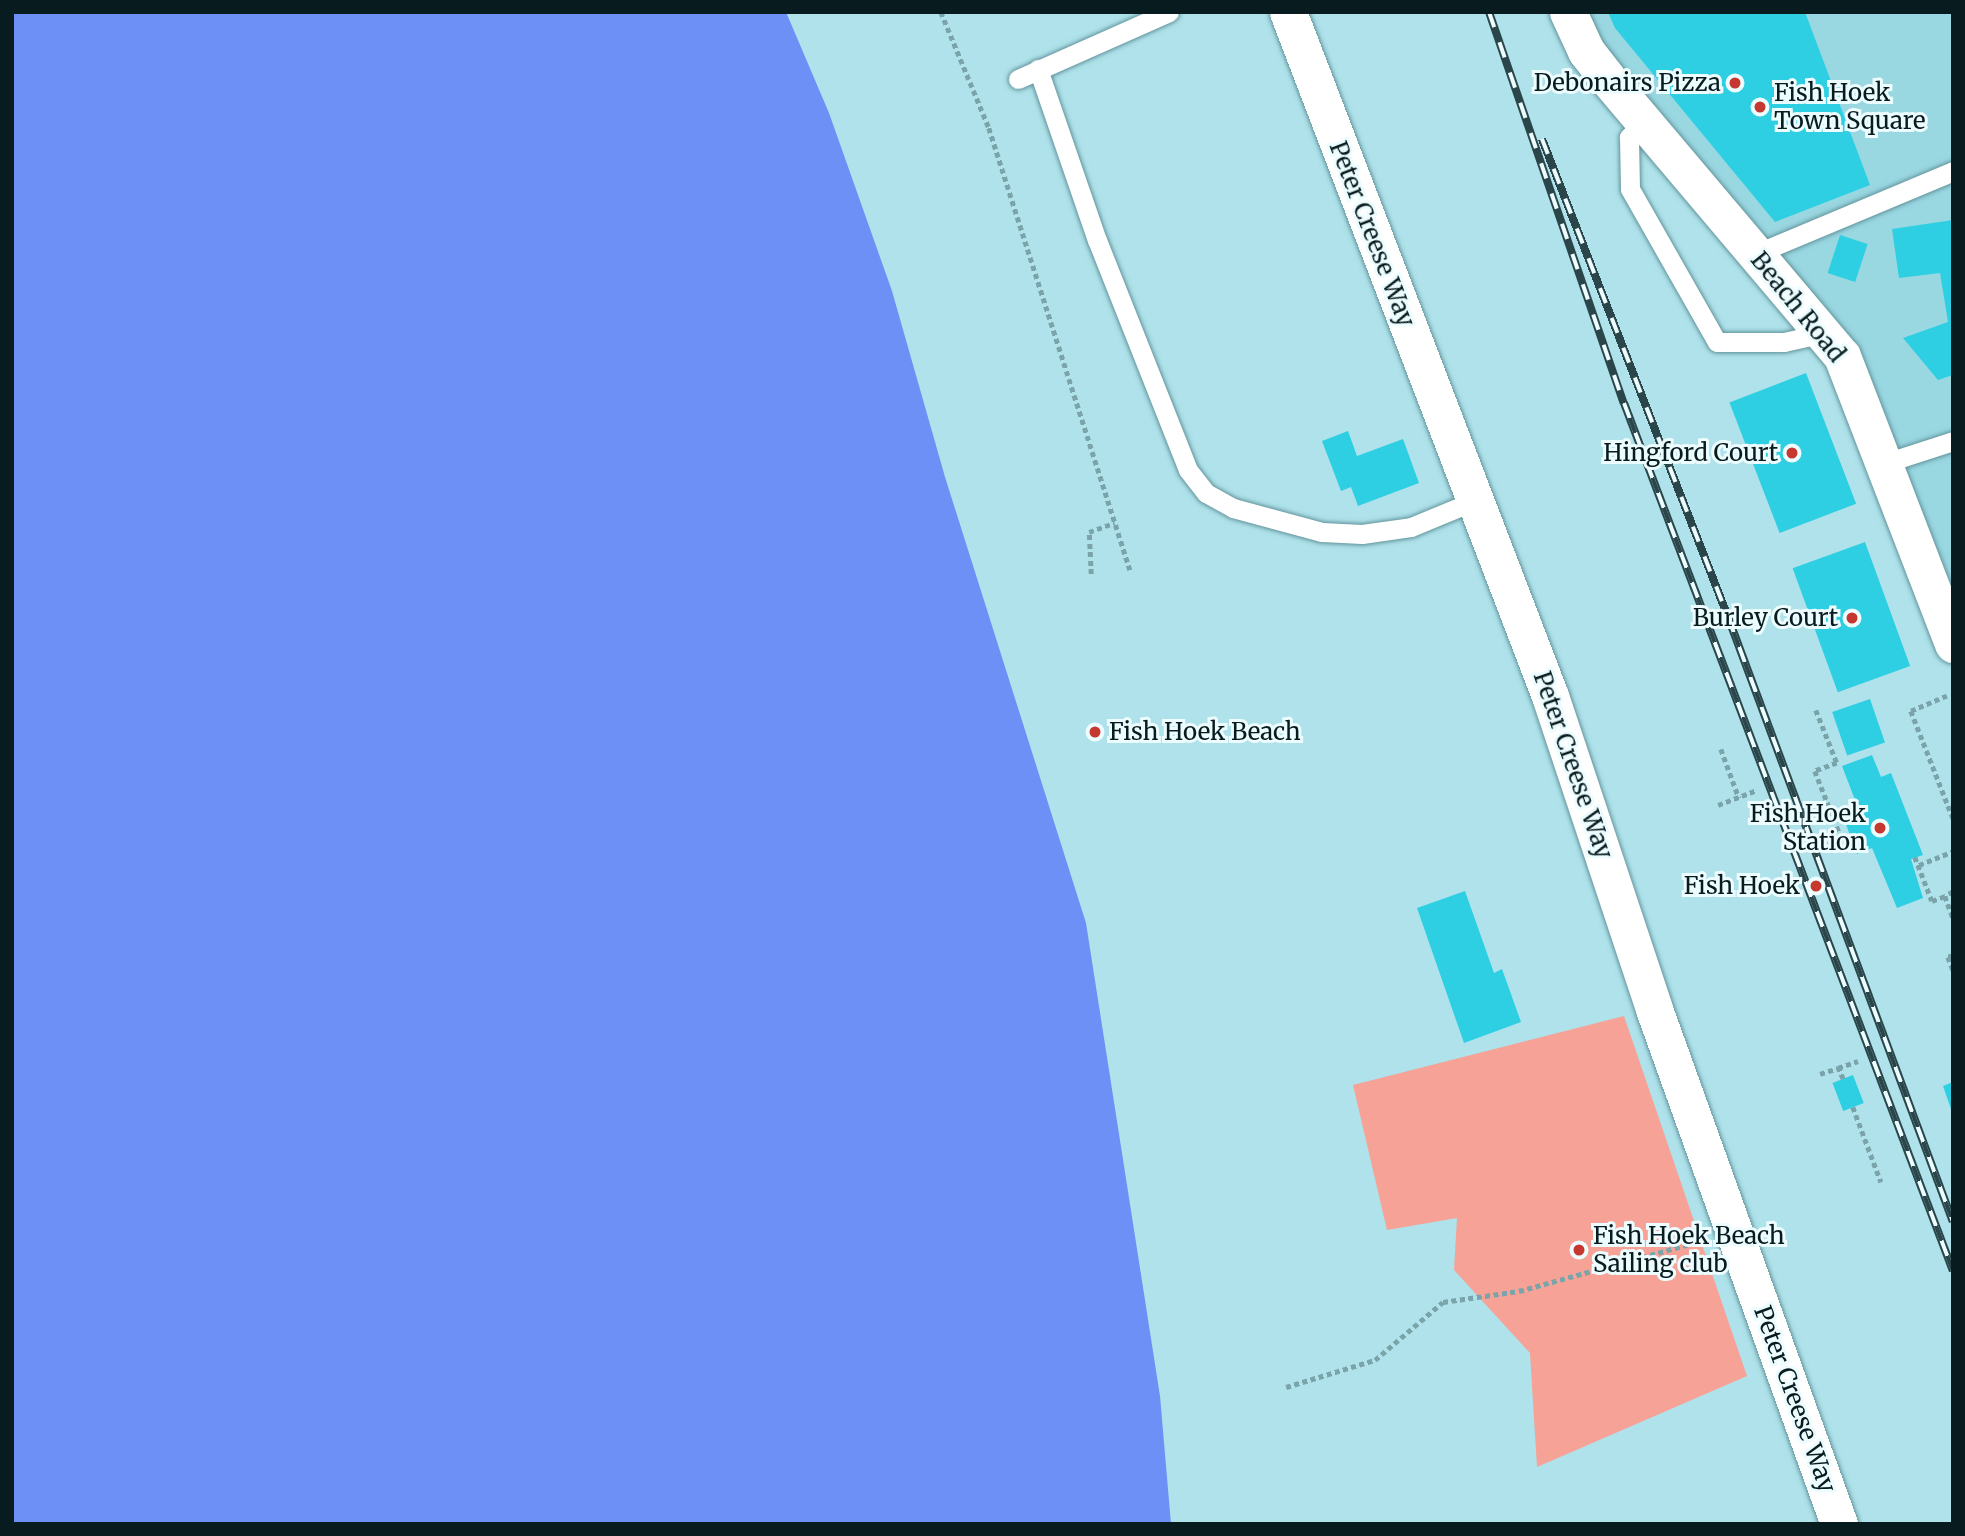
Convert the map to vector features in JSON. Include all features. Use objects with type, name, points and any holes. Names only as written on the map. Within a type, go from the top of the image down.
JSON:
[{"type":"street","name":"Peter Creese Way","points":[[1288,12],[1550,696],[1839,1524]]},
{"type":"street","name":"Beach Road","points":[[1568,12],[1586,51],[1643,122],[1824,332],[1856,385],[1953,644]]},
{"type":"lane","points":[[1018,79],[1169,12]]},
{"type":"lane","points":[[1038,69],[1097,240],[1188,470],[1206,493],[1233,508],[1322,532],[1349,533],[1411,527],[1474,501]]},
{"type":"lane","points":[[1643,122],[1629,137],[1630,189],[1717,342],[1784,342],[1824,332]]},
{"type":"lane","points":[[1755,254],[1953,171]]},
{"type":"lane","points":[[1885,463],[1953,441]]},
{"type":"path","points":[[941,12],[989,128],[1130,570]]},
{"type":"path","points":[[1091,574],[1089,532],[1114,523]]},
{"type":"path","points":[[1947,696],[1911,711],[1953,818]]},
{"type":"path","points":[[1816,710],[1837,763],[1815,771],[1842,840]]},
{"type":"path","points":[[1721,749],[1739,797]]},
{"type":"path","points":[[1718,805],[1757,790]]},
{"type":"path","points":[[1828,845],[1850,836]]},
{"type":"path","points":[[1919,865],[1953,851]]},
{"type":"path","points":[[1915,858],[1932,901],[1953,892]]},
{"type":"path","points":[[1945,896],[1953,918]]},
{"type":"path","points":[[1953,956],[1948,957],[1953,970]]},
{"type":"path","points":[[1820,1074],[1858,1061]]},
{"type":"path","points":[[1838,1068],[1843,1079]]},
{"type":"path","points":[[1853,1107],[1881,1182]]},
{"type":"path","points":[[1286,1387],[1375,1360],[1443,1302],[1519,1291],[1735,1232]]},
{"type":"shaded area","points":[[1568,12],[1953,12],[1953,644],[1856,385]]},
{"type":"shaded area","name":"Fish Hoek Beach Sailing club","points":[[1624,1016],[1747,1376],[1537,1467],[1530,1353],[1454,1270],[1457,1218],[1387,1230],[1353,1085]]},
{"type":"water","points":[[12,12],[786,12],[829,113],[892,291],[945,477],[1086,923],[1160,1396],[1171,1524],[12,1524]]},
{"type":"building","name":"Fish Hoek Town Square","points":[[1608,12],[1805,12],[1870,185],[1775,222],[1615,28]]},
{"type":"building","points":[[1953,220],[1953,375],[1938,380],[1903,338],[1948,322],[1940,273],[1899,278],[1892,229]]},
{"type":"building","points":[[1840,235],[1868,244],[1855,282],[1828,273]]},
{"type":"building","name":"Hingford Court","points":[[1806,373],[1856,504],[1780,533],[1729,402]]},
{"type":"building","points":[[1348,431],[1357,456],[1403,439],[1419,483],[1358,506],[1351,487],[1341,491],[1322,441]]},
{"type":"building","name":"Burley Court","points":[[1865,542],[1910,666],[1838,692],[1793,568]]},
{"type":"building","points":[[1870,699],[1885,742],[1847,756],[1832,712]]},
{"type":"building","name":"Fish Hoek Station","points":[[1872,755],[1881,777],[1891,773],[1923,855],[1911,859],[1923,898],[1897,908],[1872,848],[1857,854],[1844,819],[1860,813],[1842,766]]},
{"type":"building","points":[[1465,891],[1494,973],[1502,969],[1521,1022],[1464,1043],[1417,908]]},
{"type":"building","points":[[1853,1075],[1864,1103],[1843,1111],[1832,1083]]},
{"type":"building","points":[[1953,1082],[1953,1112],[1952,1112],[1943,1086]]},
{"type":"railway","points":[[1489,12],[1624,403],[1953,1271]]},
{"type":"railway","points":[[1542,139],[1728,617],[1953,1222]]},
{"type":"place","name":"Debonairs Pizza","points":[[1735,83]]},
{"type":"place","name":"Fish Hoek Town Square","points":[[1760,107]]},
{"type":"place","name":"Hingford Court","points":[[1792,453]]},
{"type":"place","name":"Burley Court","points":[[1852,618]]},
{"type":"place","name":"Fish Hoek Beach","points":[[1095,732]]},
{"type":"place","name":"Fish Hoek Station","points":[[1880,828]]},
{"type":"place","name":"Fish Hoek","points":[[1816,886]]},
{"type":"place","name":"Fish Hoek Beach Sailing club","points":[[1579,1250]]}]
